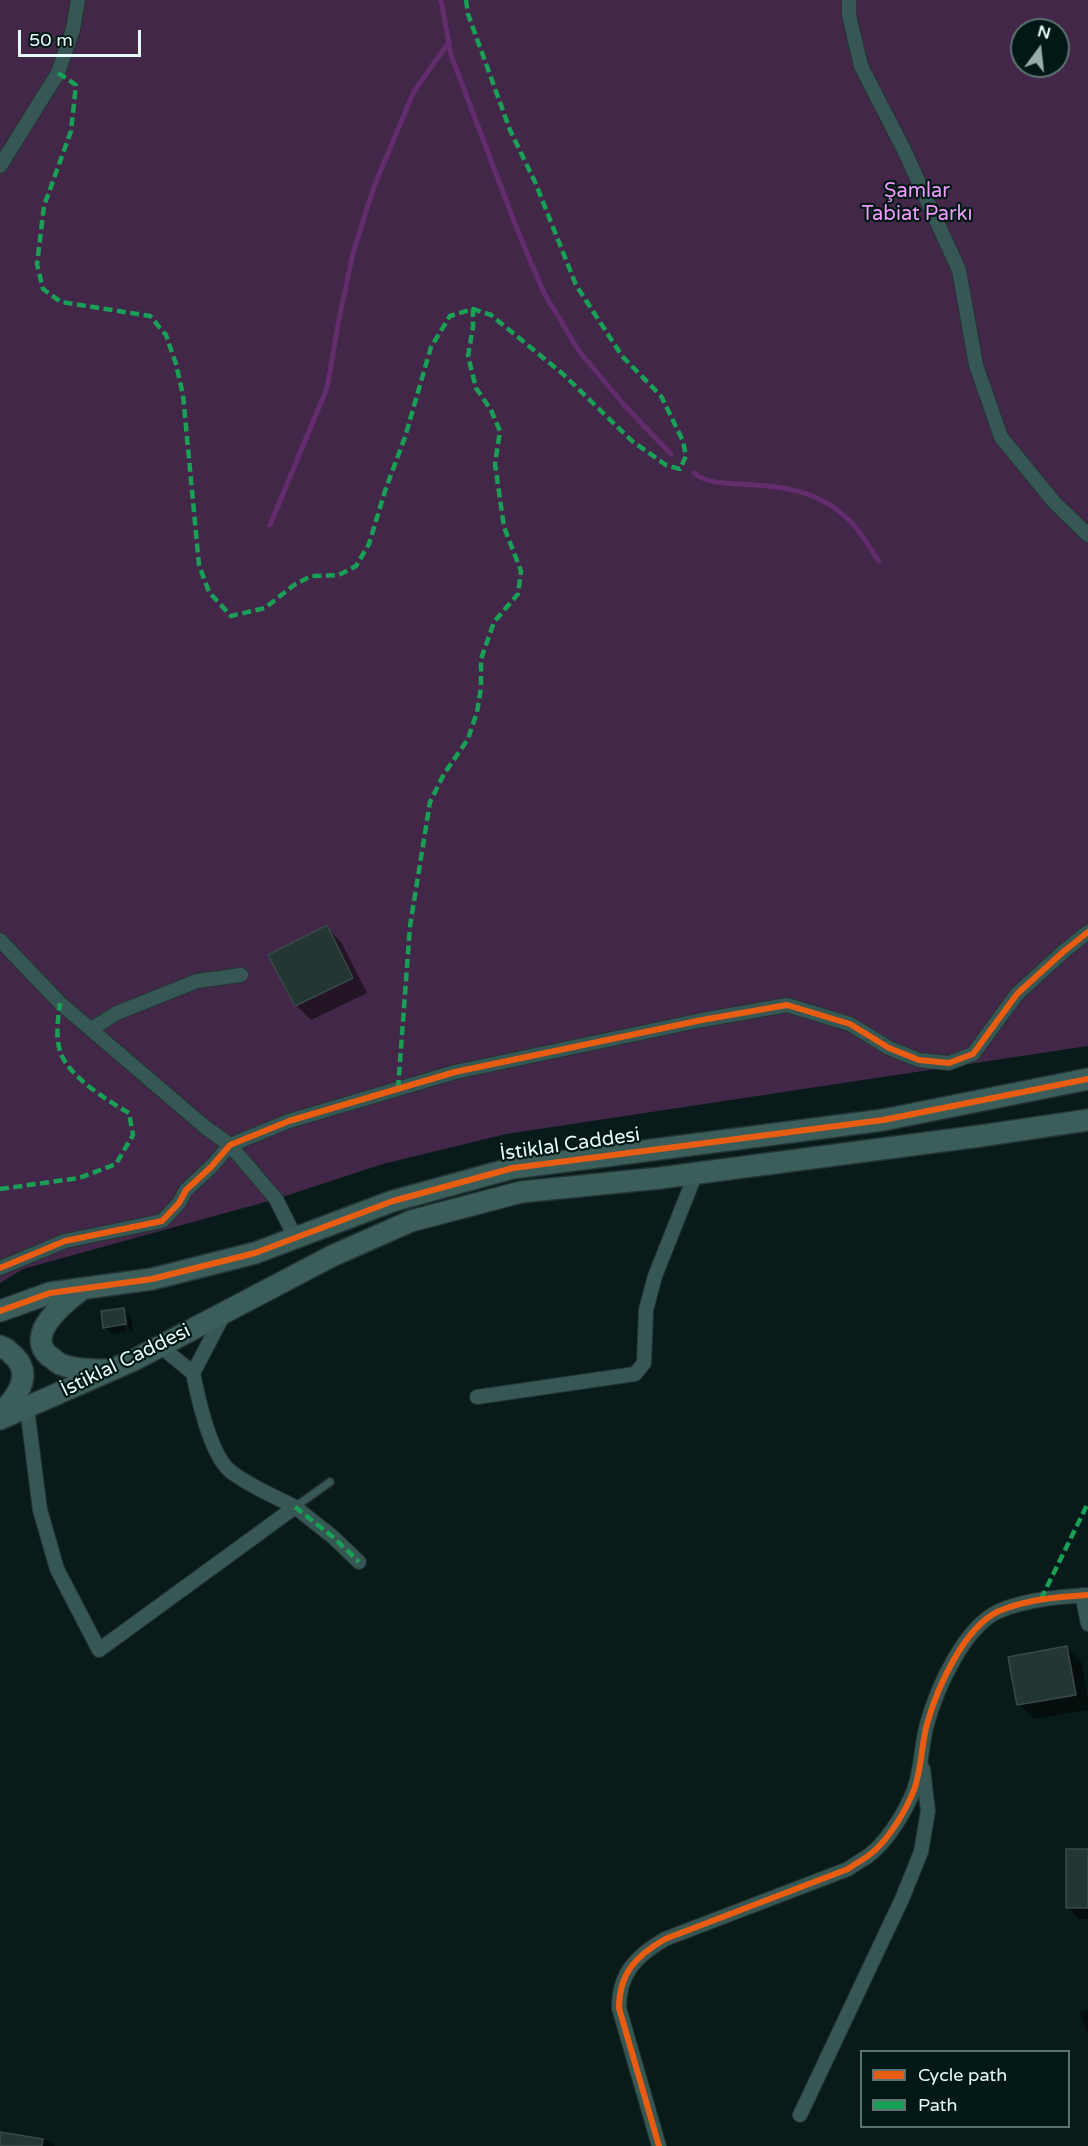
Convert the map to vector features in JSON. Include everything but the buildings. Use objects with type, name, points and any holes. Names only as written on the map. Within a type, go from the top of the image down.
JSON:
[{"type":"main road","name":"İstiklal Caddesi","points":[[0,1311],[50,1293],[152,1279],[244,1256],[296,1239],[393,1201],[513,1168],[883,1120],[1088,1079]]},
{"type":"main road","name":"İstiklal Caddesi","points":[[0,1419],[112,1370],[333,1256],[411,1221],[521,1192],[696,1173],[1088,1120]]},
{"type":"main road","points":[[82,1290],[63,1303],[48,1320],[41,1336],[44,1351],[58,1364],[83,1370],[112,1370]]},
{"type":"main road","points":[[0,1346],[6,1347],[20,1362],[24,1376],[19,1392],[0,1413]]},
{"type":"street","points":[[0,166],[58,73],[73,29],[78,0]]},
{"type":"street","points":[[849,0],[849,15],[861,66],[904,150],[959,270],[975,365],[1001,437],[1054,502],[1088,535]]},
{"type":"street","points":[[0,1268],[65,1240],[162,1221],[179,1203],[191,1185],[230,1145],[289,1120],[455,1072],[702,1020],[787,1005],[850,1024],[889,1048],[919,1060],[949,1063],[973,1054],[1017,994],[1063,952],[1088,933]]},
{"type":"street","points":[[2,945],[60,1003],[205,1127],[230,1145],[276,1199],[296,1239]]},
{"type":"street","points":[[91,1029],[117,1013],[197,981],[241,975]]},
{"type":"street","points":[[477,1397],[635,1374],[644,1363],[646,1310],[655,1276],[696,1173]]},
{"type":"street","points":[[224,1313],[193,1373],[199,1404],[218,1454],[229,1470],[295,1507],[333,1537],[359,1562]]},
{"type":"street","points":[[160,1346],[193,1373]]},
{"type":"street","points":[[27,1408],[40,1510],[57,1569],[99,1650],[295,1507]]},
{"type":"street","points":[[659,2146],[619,2008],[619,1994],[626,1974],[644,1951],[665,1939],[848,1869],[874,1851],[902,1816],[914,1790],[922,1761],[926,1726],[937,1695],[958,1654],[977,1627],[997,1612],[1041,1599],[1085,1595],[1088,1624]]},
{"type":"street","points":[[800,2115],[902,1899],[921,1852],[928,1811],[922,1761]]},
{"type":"lane","points":[[295,1507],[330,1482]]},
{"type":"green space","name":"Şamlar Tabiat Parkı","points":[[0,0],[1088,0],[1088,1046],[506,1134],[383,1164],[276,1199],[23,1269],[0,1283]]},
{"type":"waterway","points":[[441,0],[451,55],[517,229],[544,293],[579,351],[625,406],[671,454]]},
{"type":"waterway","points":[[270,525],[327,388],[353,253],[373,189],[414,91],[449,42]]},
{"type":"waterway","points":[[694,473],[715,482],[769,486],[798,491],[824,502],[853,524],[879,561]]},
{"type":"marked path","points":[[58,73],[76,85],[71,131],[44,206],[37,264],[43,289],[61,302],[150,316],[166,335],[183,395],[199,565],[209,592],[231,616],[265,608],[294,585],[311,576],[339,575],[356,566],[369,544],[405,437],[431,347],[450,316],[473,309],[491,315],[563,374],[632,441],[666,465],[680,469],[686,456],[683,441],[661,396],[622,356],[576,285],[535,182],[510,130],[468,14],[466,0]]},
{"type":"marked path","points":[[398,1089],[410,926],[430,802],[444,774],[468,739],[477,712],[481,688],[481,659],[494,622],[518,594],[521,571],[504,527],[495,464],[500,431],[491,410],[476,388],[468,356],[473,327],[473,309]]},
{"type":"marked path","points":[[0,1189],[79,1178],[116,1164],[133,1135],[129,1113],[90,1088],[72,1071],[61,1054],[57,1028],[60,1003]]},
{"type":"marked path","points":[[1041,1599],[1088,1503]]},
{"type":"marked path","points":[[295,1507],[333,1537],[359,1562]]},
{"type":"cycle path","points":[[0,1268],[65,1241],[162,1221],[179,1203],[186,1190],[230,1145],[289,1121],[455,1072],[702,1020],[787,1005],[850,1024],[889,1048],[919,1060],[949,1063],[973,1054],[1017,994],[1088,932]]},
{"type":"cycle path","points":[[0,1311],[50,1293],[152,1279],[255,1253],[393,1201],[513,1168],[883,1120],[1088,1079]]},
{"type":"cycle path","points":[[659,2146],[619,2008],[622,1985],[631,1967],[646,1952],[665,1939],[848,1869],[871,1854],[892,1831],[911,1798],[919,1774],[927,1724],[932,1709],[954,1660],[974,1630],[986,1619],[1010,1607],[1043,1599],[1088,1595]]}]
